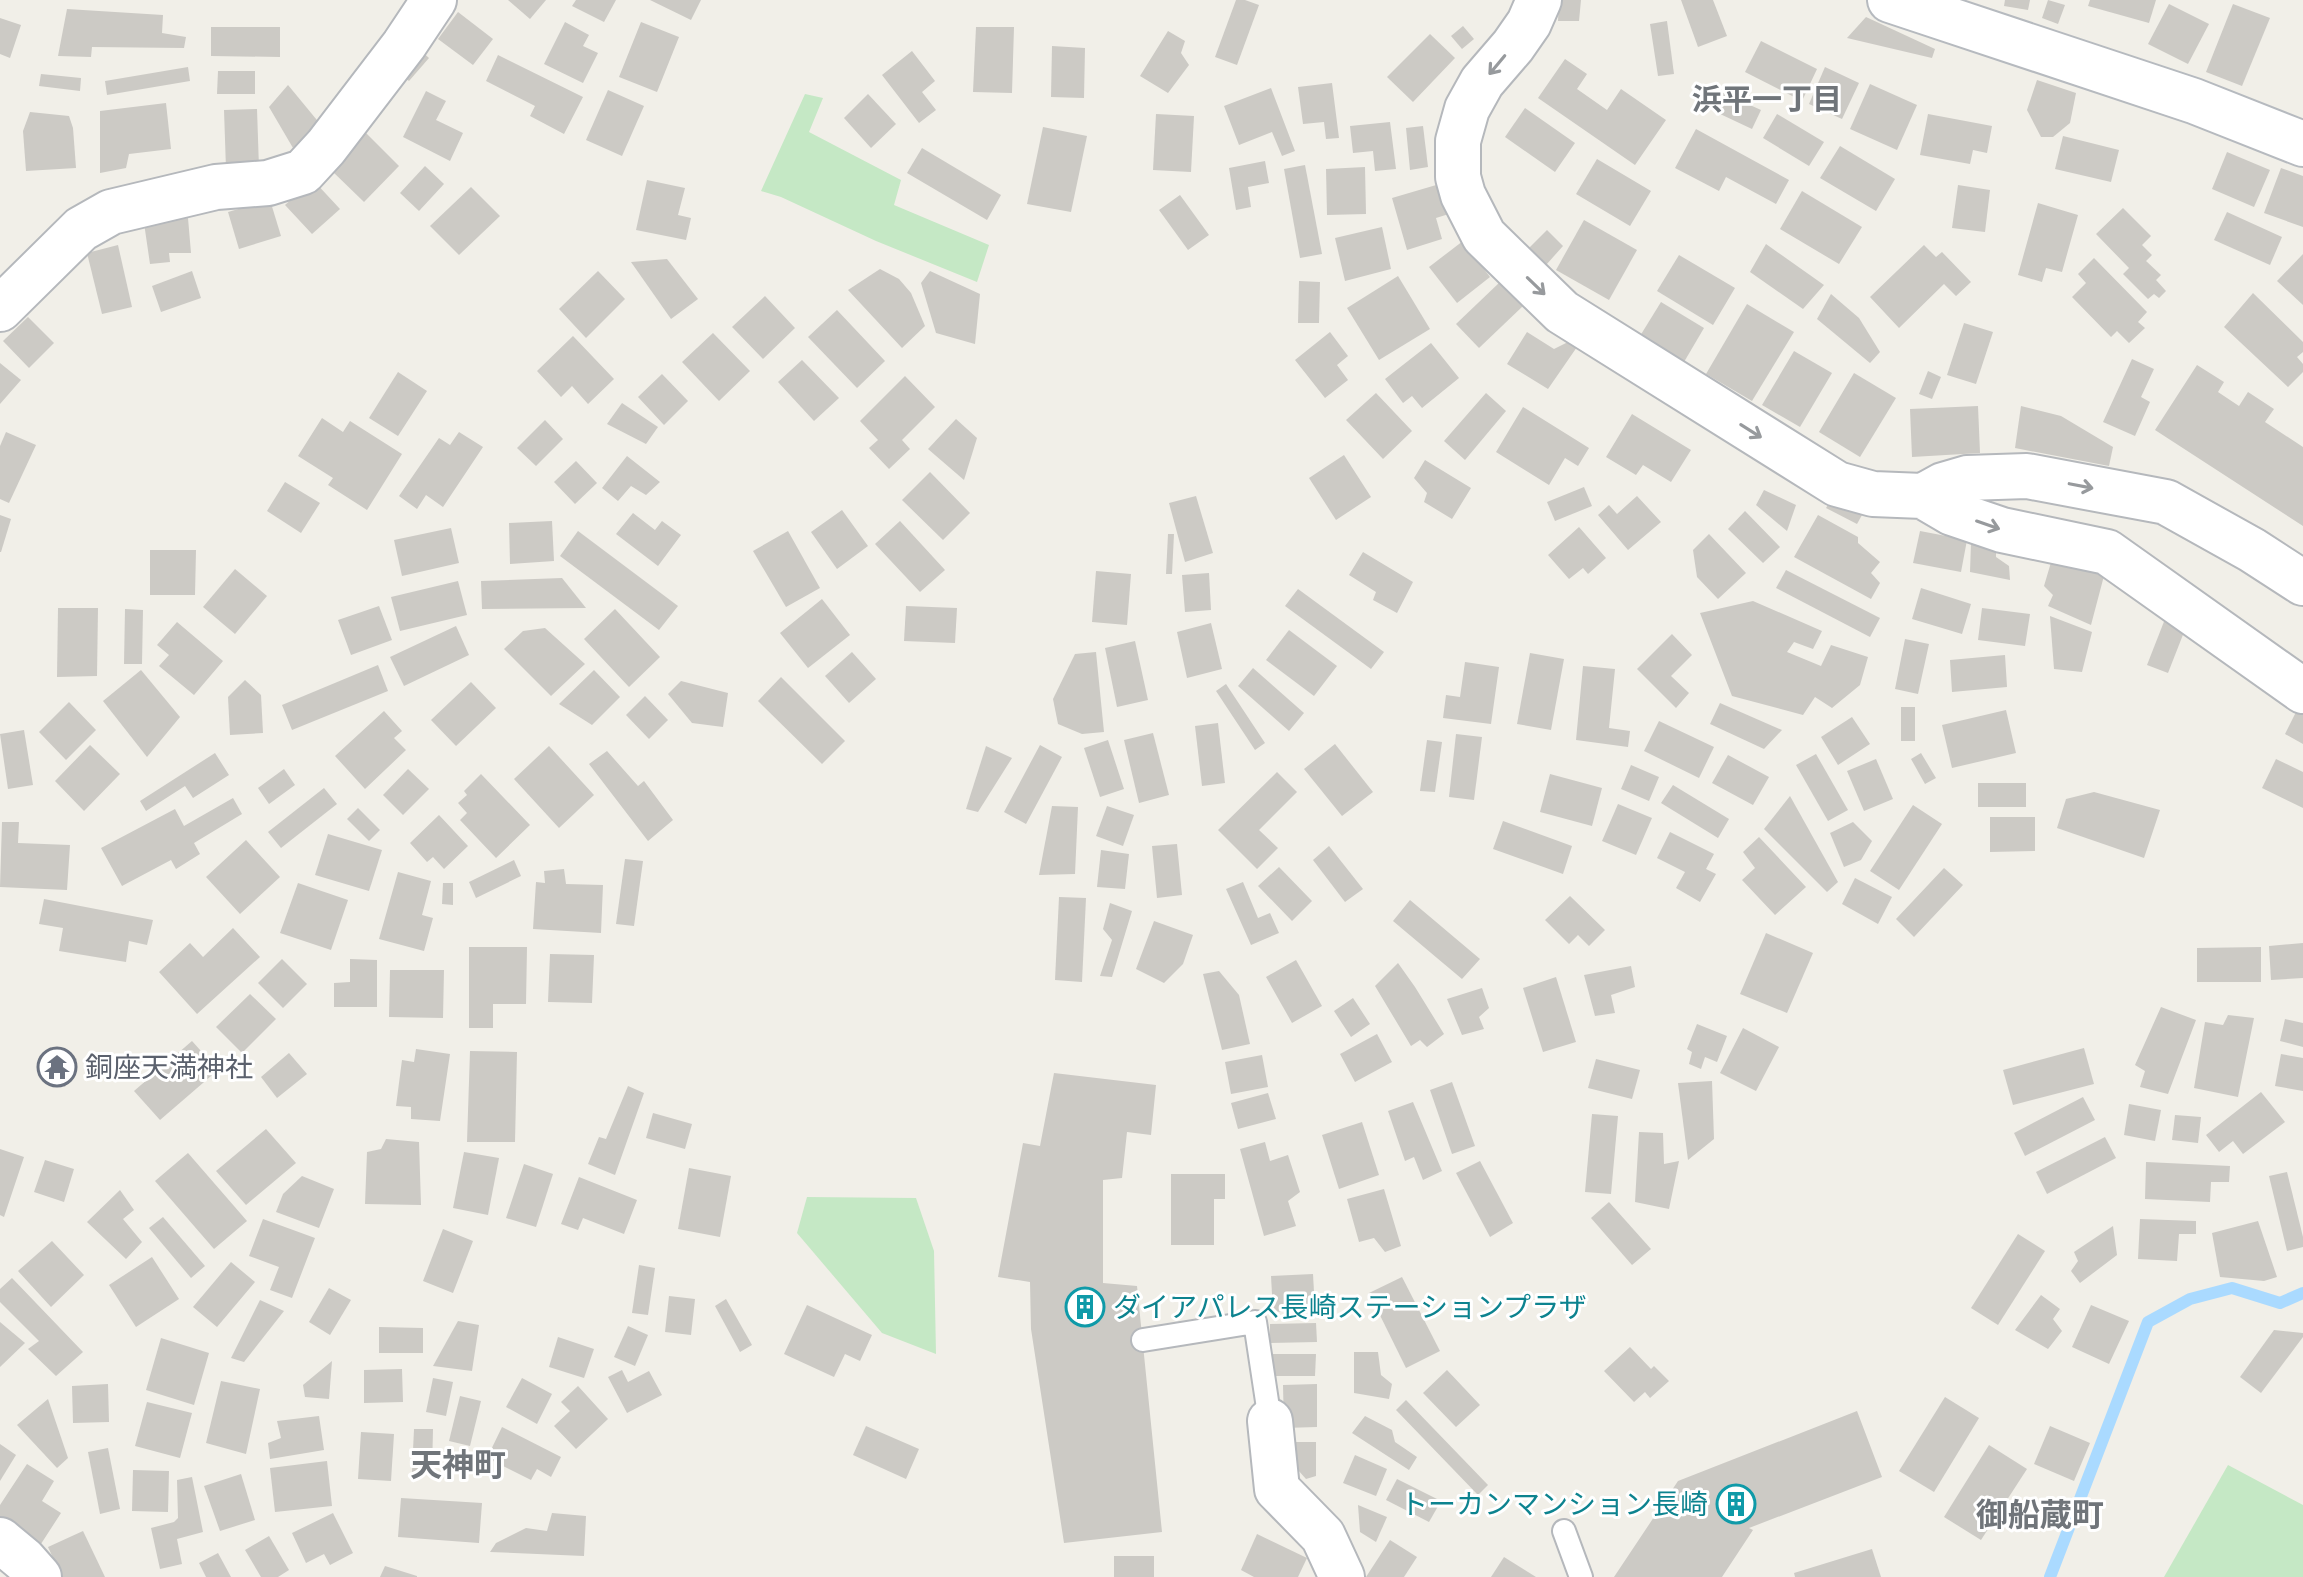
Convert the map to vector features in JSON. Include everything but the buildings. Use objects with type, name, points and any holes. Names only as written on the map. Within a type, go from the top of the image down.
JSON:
[{"type":"street","points":[[0,309],[81,229],[111,212],[216,187],[268,183],[303,172],[326,147],[404,45],[434,0]]},
{"type":"street","points":[[1539,0],[1529,23],[1482,82],[1467,109],[1458,141],[1458,177],[1463,195],[1484,236],[1562,312],[1837,484],[1873,494],[1923,496],[1952,513],[2002,530],[2107,552],[2303,691]]},
{"type":"street","points":[[1890,0],[1964,13],[2303,144]]},
{"type":"street","points":[[1923,496],[1943,485],[1967,478],[2027,476],[2166,502],[2252,550],[2303,583]]},
{"type":"street","points":[[1270,1421],[1277,1489],[1323,1536],[1342,1577]]},
{"type":"street","points":[[0,1540],[39,1577]]},
{"type":"lane","points":[[1143,1340],[1255,1322],[1270,1421]]},
{"type":"lane","points":[[1564,1531],[1581,1577]]},
{"type":"green space","points":[[805,94],[823,98],[809,132],[901,180],[894,205],[989,245],[977,282],[761,191]]},
{"type":"green space","points":[[807,1197],[916,1198],[934,1251],[936,1354],[882,1333],[797,1233]]},
{"type":"green space","points":[[2228,1465],[2303,1505],[2303,1577],[2164,1577]]},
{"type":"waterway","points":[[2050,1577],[2148,1322],[2190,1299],[2232,1288],[2280,1303],[2303,1293]]},
{"type":"place","name":"銅座天満神社","points":[[57,1067]]},
{"type":"place","name":"ダイアパレス長崎ステーションプラザ","points":[[1085,1307]]},
{"type":"place","name":"トーカンマンション長崎","points":[[1736,1504]]},
{"type":"district","name":"浜平一丁目","points":[[1767,100]]},
{"type":"district","name":"天神町","points":[[458,1465]]},
{"type":"district","name":"御船蔵町","points":[[2040,1515]]}]
